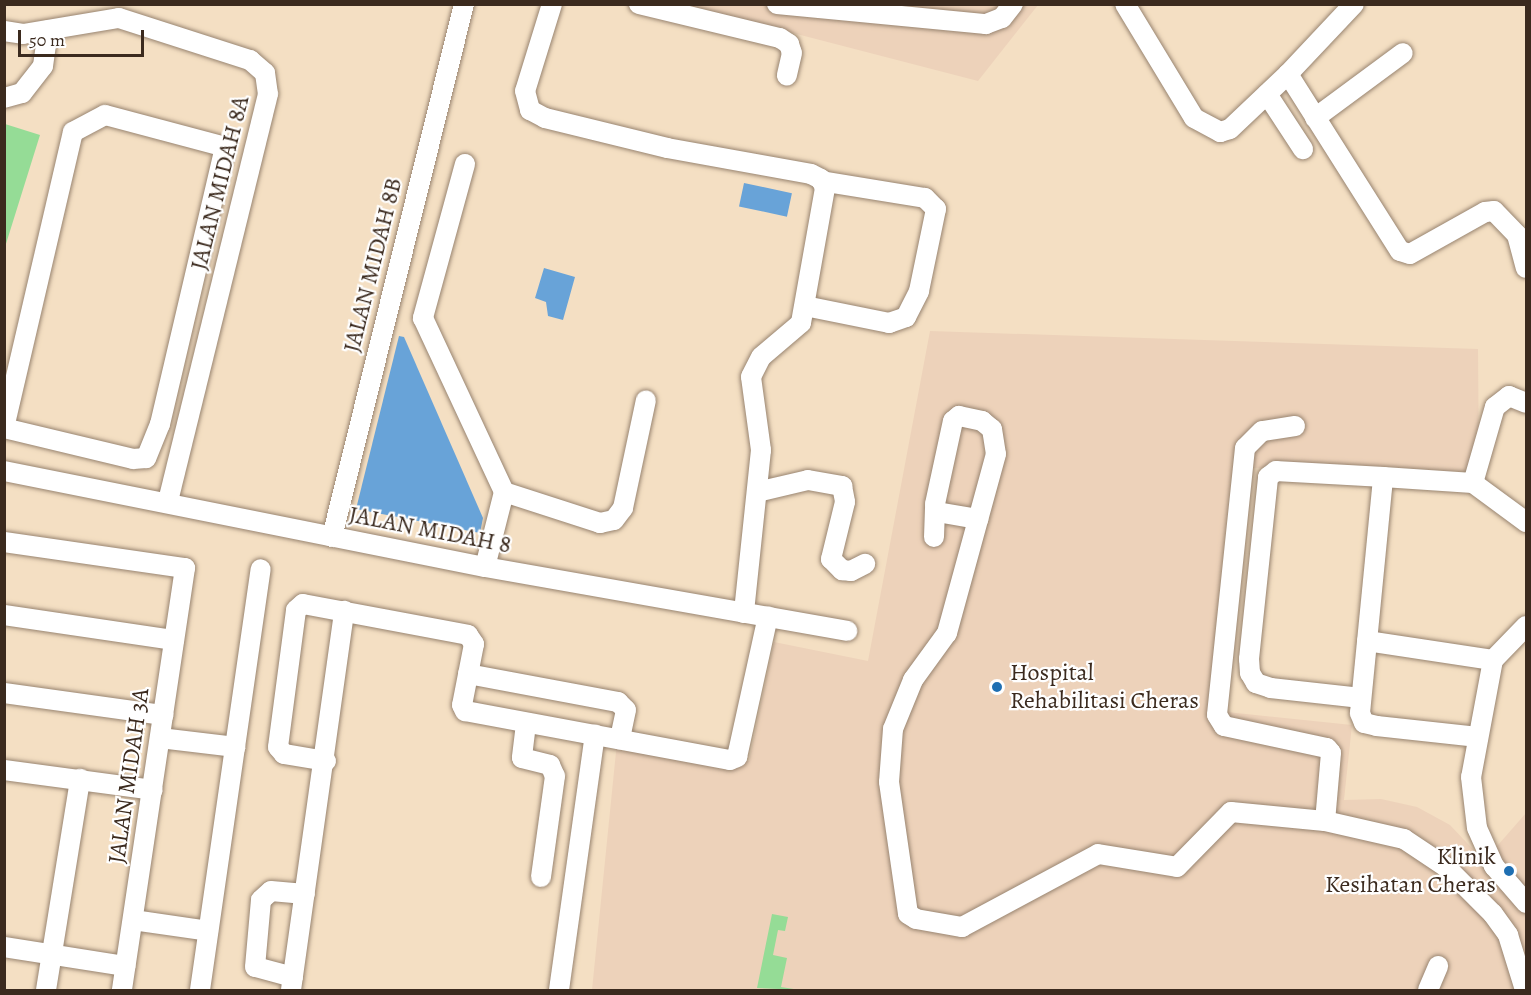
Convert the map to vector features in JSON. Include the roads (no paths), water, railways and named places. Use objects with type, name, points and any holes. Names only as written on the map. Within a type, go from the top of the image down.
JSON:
[{"type":"street","name":"JALAN MIDAH 8B","points":[[332,537],[464,4]]},
{"type":"street","points":[[552,4],[525,91],[530,110],[545,118],[667,148],[811,174],[821,181],[825,188],[805,306],[796,330],[761,357],[751,377],[761,450],[744,613]]},
{"type":"street","points":[[639,4],[780,38],[789,44],[792,53],[787,75]]},
{"type":"street","points":[[777,4],[986,24],[995,23],[1013,4]]},
{"type":"street","points":[[1125,4],[1194,118],[1207,128],[1220,132],[1230,129],[1288,75],[1354,4]]},
{"type":"street","name":"JALAN MIDAH 8A","points":[[4,31],[23,34],[119,18],[250,60],[266,73],[268,94],[168,502]]},
{"type":"street","points":[[4,98],[22,93],[43,66],[48,30]]},
{"type":"street","points":[[1315,118],[1403,52]]},
{"type":"street","points":[[1288,75],[1400,251],[1410,254],[1485,212],[1494,211],[1517,235],[1527,267]]},
{"type":"street","points":[[1267,94],[1303,149]]},
{"type":"street","points":[[105,115],[225,147],[160,424],[146,458],[133,459],[4,428],[73,132],[105,115]]},
{"type":"street","points":[[465,164],[423,318],[504,492],[485,567]]},
{"type":"street","points":[[805,306],[889,322],[906,317],[920,291],[936,210],[925,198],[821,181]]},
{"type":"street","points":[[1473,483],[1495,408],[1509,396],[1527,403]]},
{"type":"street","points":[[504,492],[600,522],[614,520],[623,508],[646,400]]},
{"type":"street","points":[[933,537],[953,421],[958,416],[988,425],[996,445],[947,633],[913,680],[893,729],[889,782],[908,914],[916,919],[962,927],[1098,854],[1177,867],[1231,812],[1325,822],[1404,839],[1446,867],[1493,914],[1508,935],[1525,990]]},
{"type":"street","points":[[1295,426],[1262,430],[1245,448],[1217,715],[1224,726],[1327,748],[1331,753],[1325,822]]},
{"type":"street","name":"JALAN MIDAH 8","points":[[4,471],[485,567],[847,631]]},
{"type":"street","points":[[1361,698],[1270,688],[1256,683],[1250,673],[1249,659],[1268,477],[1276,471],[1473,483],[1527,522]]},
{"type":"street","points":[[1383,477],[1361,698],[1364,723],[1478,737]]},
{"type":"street","points":[[757,492],[808,480],[842,486],[845,502],[831,559],[842,570],[851,571],[865,564]]},
{"type":"street","points":[[937,512],[978,519]]},
{"type":"street","name":"JALAN MIDAH 3A","points":[[4,542],[185,568],[122,990]]},
{"type":"street","points":[[200,990],[261,569]]},
{"type":"street","points":[[326,762],[284,754],[278,747],[299,605],[344,611],[468,635],[474,644],[462,705],[465,711],[730,760],[737,757],[768,616]]},
{"type":"street","points":[[305,894],[271,891],[261,900],[255,967],[292,984],[326,762],[344,611]]},
{"type":"street","points":[[4,615],[174,640]]},
{"type":"street","points":[[1527,626],[1493,660],[1471,777],[1478,828],[1494,866],[1527,903]]},
{"type":"street","points":[[1367,641],[1493,660]]},
{"type":"street","points":[[468,674],[618,702],[626,710],[620,739]]},
{"type":"street","points":[[4,693],[163,715]]},
{"type":"street","points":[[526,724],[522,758],[550,765],[555,776],[541,877]]},
{"type":"street","points":[[559,990],[595,735]]},
{"type":"street","points":[[160,738],[235,747]]},
{"type":"street","points":[[5,772],[80,779],[153,790]]},
{"type":"street","points":[[46,990],[80,779]]},
{"type":"street","points":[[133,920],[208,931]]},
{"type":"street","points":[[4,947],[126,966]]},
{"type":"street","points":[[1428,990],[1438,966]]},
{"type":"water","points":[[744,183],[792,193],[787,217],[739,206]]},
{"type":"water","points":[[544,268],[575,277],[563,320],[548,316],[546,302],[535,298]]},
{"type":"water","points":[[399,336],[404,337],[483,518],[480,533],[356,509]]},
{"type":"place","name":"Hospital Rehabilitasi Cheras","points":[[997,687]]},
{"type":"place","name":"Klinik Kesihatan Cheras","points":[[1509,871]]}]
